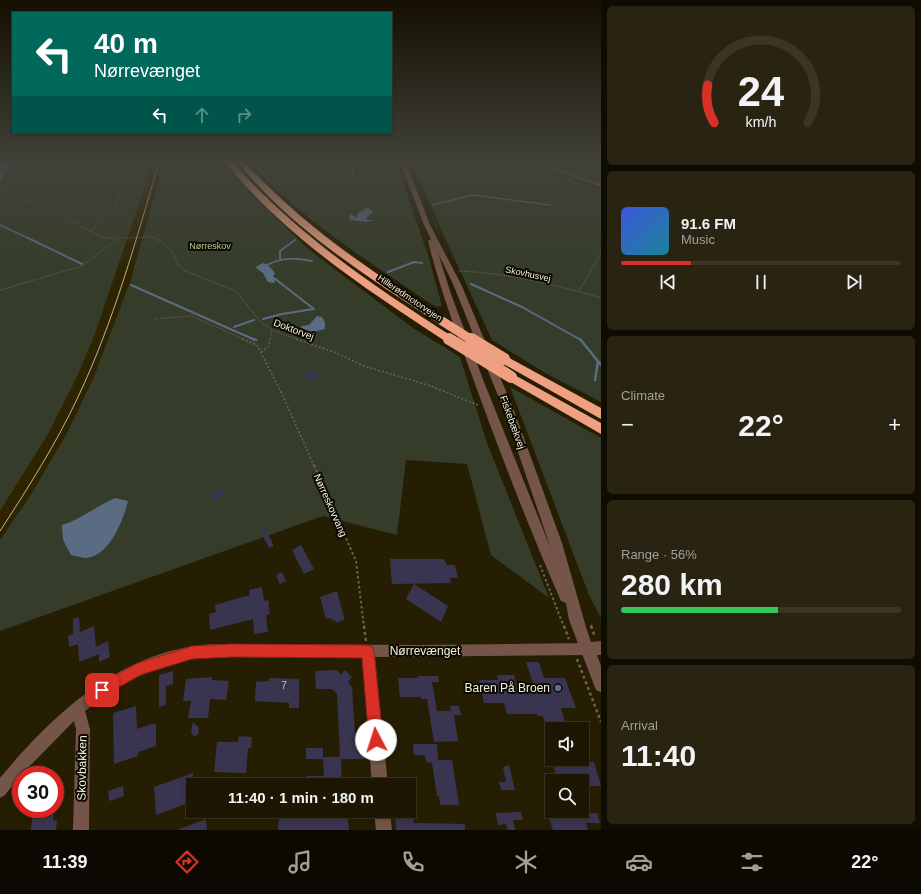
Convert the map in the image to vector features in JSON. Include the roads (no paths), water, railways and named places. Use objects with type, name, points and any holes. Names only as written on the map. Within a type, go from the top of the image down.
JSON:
[{"type":"highway","name":"Hillerødmotorvejen","points":[[262,198],[320,248],[371,287],[448,339],[601,429]]},
{"type":"highway","name":"Hillerødmotorvejen","points":[[275,198],[329,244],[442,322],[601,414]]},
{"type":"street","name":"Fiskebækvej","points":[[417,198],[427,225],[451,271],[513,423],[556,543],[579,626]]},
{"type":"street","name":"Fiskebækvej","points":[[427,225],[438,270],[489,409],[537,532],[579,626],[594,649],[601,685]]},
{"type":"street","name":"Nørrevænget","points":[[0,790],[37,745],[77,708],[112,682],[138,670],[192,653],[232,650],[368,651],[594,649]]},
{"type":"street","points":[[368,651],[379,778]]},
{"type":"street","name":"Skovbakken","points":[[77,708],[83,729],[81,830]]},
{"type":"street","points":[[383,818],[384,830]]},
{"type":"water","points":[[366,208],[373,212],[366,218],[367,220],[375,220],[366,222],[350,220],[349,216],[351,214],[357,218],[357,214]]},
{"type":"water","points":[[263,263],[270,267],[274,272],[274,283],[268,282],[263,273],[256,268]]},
{"type":"water","points":[[317,316],[322,317],[325,322],[325,329],[313,332],[301,328],[302,326],[309,325]]},
{"type":"water","points":[[115,498],[128,501],[123,518],[114,537],[108,545],[101,552],[93,556],[84,558],[71,555],[63,540],[62,525]]},
{"type":"waterway","points":[[433,205],[462,198]]},
{"type":"waterway","points":[[494,198],[550,205]]},
{"type":"waterway","points":[[0,225],[30,239]]},
{"type":"waterway","points":[[28,238],[82,264]]},
{"type":"waterway","points":[[280,258],[280,251],[295,240]]},
{"type":"waterway","points":[[267,265],[273,262],[289,259],[312,261]]},
{"type":"waterway","points":[[388,272],[414,262],[422,263]]},
{"type":"waterway","points":[[263,319],[282,314],[314,309],[274,278]]},
{"type":"waterway","points":[[471,284],[522,307],[581,340]]},
{"type":"waterway","points":[[131,285],[255,340]]},
{"type":"waterway","points":[[234,327],[254,320]]},
{"type":"waterway","points":[[581,340],[598,361]]},
{"type":"waterway","points":[[595,380],[598,361]]},
{"type":"waterway","points":[[598,361],[601,365]]},
{"type":"tram line","points":[[0,531],[51,449],[91,368],[124,280],[149,198]]},
{"type":"place","name":"Baren På Broen","points":[[558,688]]},
{"type":"park label","name":"Nørreskov","points":[[210,246]]}]
